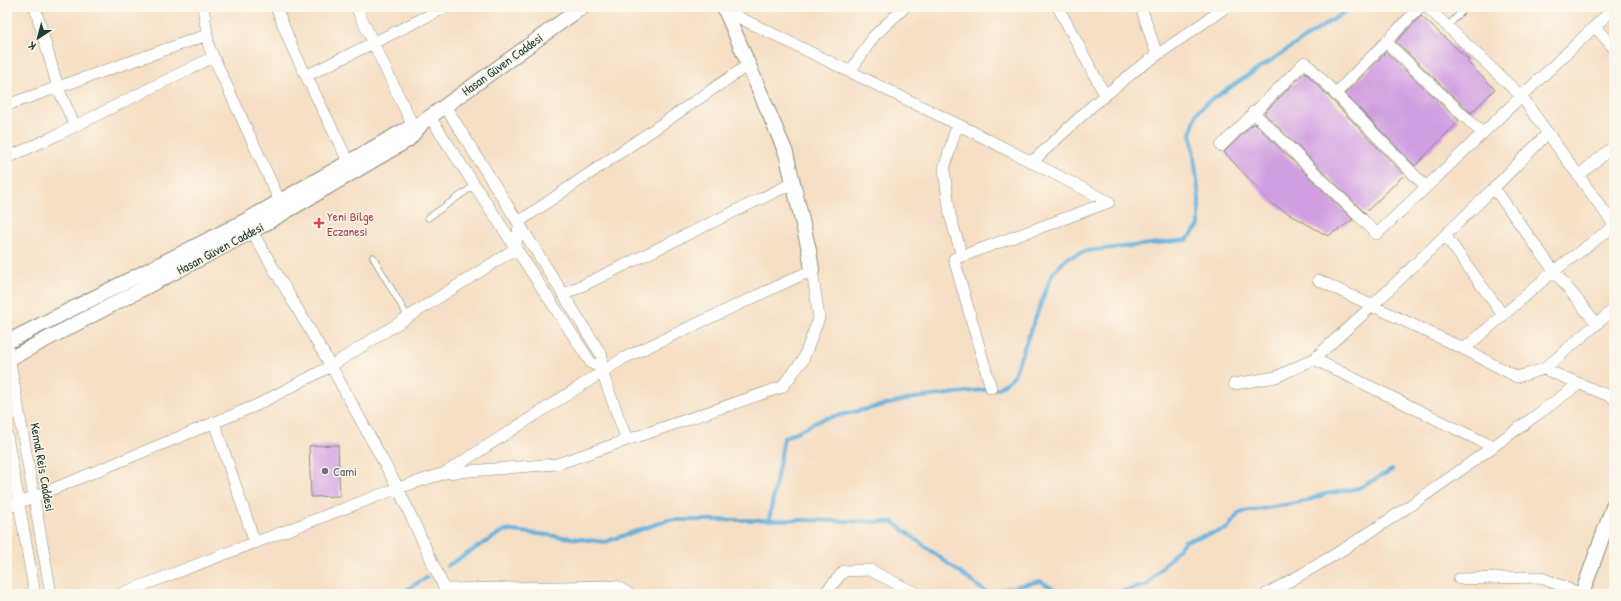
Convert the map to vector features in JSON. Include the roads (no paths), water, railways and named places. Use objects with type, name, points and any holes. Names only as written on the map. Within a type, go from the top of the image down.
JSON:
[{"type":"street","points":[[35,7],[58,88],[75,126]]},
{"type":"street","points":[[203,7],[209,47],[283,207]]},
{"type":"street","points":[[276,7],[306,76],[349,163]]},
{"type":"street","points":[[356,7],[373,44],[422,122],[475,185],[515,249],[591,363],[601,370]]},
{"type":"street","points":[[306,76],[446,7]]},
{"type":"street","name":"Hasan Güven Caddesi","points":[[283,207],[349,163],[422,122],[582,7]]},
{"type":"street","points":[[850,72],[874,36],[906,7]]},
{"type":"street","points":[[1058,7],[1105,95]]},
{"type":"street","points":[[1141,7],[1157,55]]},
{"type":"street","points":[[1032,162],[1105,95],[1157,55],[1226,7]]},
{"type":"street","points":[[1335,94],[1420,7]]},
{"type":"street","points":[[1427,7],[1521,96],[1614,225],[1554,272],[1464,349]]},
{"type":"street","points":[[1254,112],[1377,234],[1614,8]]},
{"type":"street","points":[[725,9],[957,124],[1109,202],[954,259],[991,388]]},
{"type":"street","points":[[120,594],[398,488],[444,473],[557,464],[782,387],[803,360],[819,318],[809,250],[786,153],[725,9]]},
{"type":"street","points":[[1595,27],[1614,48]]},
{"type":"street","points":[[7,105],[207,35]]},
{"type":"street","points":[[1386,42],[1482,134]]},
{"type":"street","points":[[7,158],[75,126],[213,57]]},
{"type":"street","points":[[1221,146],[1305,62],[1426,187]]},
{"type":"street","points":[[7,508],[214,422],[257,406],[331,366],[515,249],[520,221],[748,65]]},
{"type":"street","points":[[445,106],[520,221],[602,356],[601,370],[627,440]]},
{"type":"street","name":"Hasan Güven Caddesi","points":[[8,354],[408,140],[422,122]]},
{"type":"street","points":[[957,124],[944,169],[950,215],[962,256]]},
{"type":"street","points":[[1234,384],[1276,377],[1314,359],[1372,306],[1494,188],[1548,133]]},
{"type":"street","points":[[1578,176],[1614,146]]},
{"type":"street","points":[[565,294],[793,183]]},
{"type":"street","points":[[1494,188],[1554,272],[1597,324]]},
{"type":"street","points":[[248,226],[331,366],[398,488],[446,592],[577,590],[616,586],[629,594]]},
{"type":"street","name":"Hasan Güven Caddesi","points":[[7,342],[248,226]]},
{"type":"street","points":[[1444,235],[1503,316]]},
{"type":"street","points":[[444,473],[601,370],[812,270]]},
{"type":"street","points":[[1318,280],[1464,349],[1517,377],[1544,369],[1614,309]]},
{"type":"street","name":"Kemal Reis Caddesi","points":[[8,354],[51,594]]},
{"type":"street","points":[[1314,359],[1493,447]]},
{"type":"street","points":[[1544,369],[1614,398]]},
{"type":"street","points":[[1266,594],[1293,580],[1414,505],[1579,384]]},
{"type":"street","points":[[214,422],[254,543]]},
{"type":"street","points":[[7,436],[35,594]]},
{"type":"street","points":[[1459,579],[1539,578],[1582,594],[1614,504]]},
{"type":"street","points":[[824,594],[844,571],[870,570],[917,594]]},
{"type":"lane","points":[[1447,27],[1466,7]]},
{"type":"lane","points":[[428,218],[475,185]]},
{"type":"lane","points":[[373,257],[408,318]]},
{"type":"waterway","points":[[769,520],[784,438],[823,419],[915,398],[999,388],[1013,377],[1052,274],[1067,258],[1086,251],[1187,240],[1199,226],[1199,197],[1191,132],[1197,112],[1208,102],[1352,7]]},
{"type":"waterway","points":[[1111,594],[1147,585],[1185,541],[1227,529],[1239,513],[1306,501],[1325,494],[1359,488],[1392,470]]},
{"type":"waterway","points":[[447,566],[505,530],[605,542],[668,520],[893,522],[987,593],[1040,581],[1062,594]]},
{"type":"waterway","points":[[400,594],[427,577]]},
{"type":"place","name":"Yeni Bilge Eczanesi","points":[[319,223]]},
{"type":"place","name":"Cami","points":[[325,471]]}]
